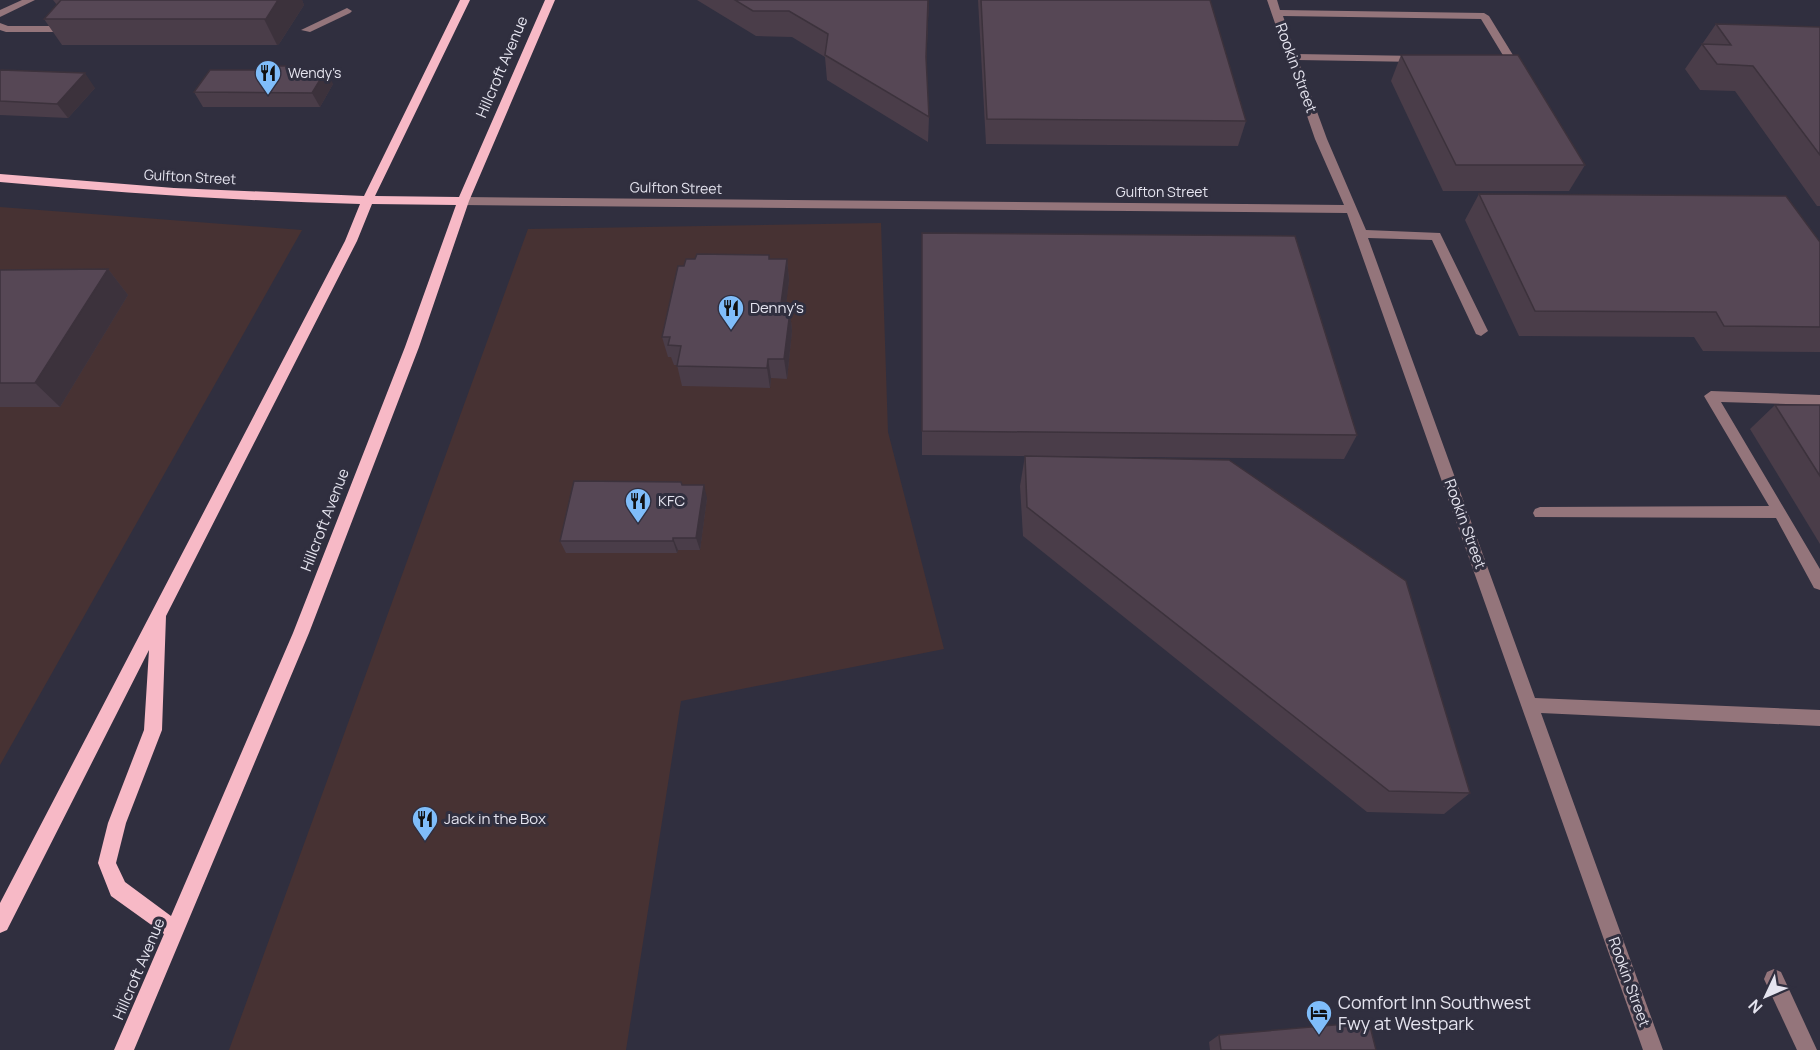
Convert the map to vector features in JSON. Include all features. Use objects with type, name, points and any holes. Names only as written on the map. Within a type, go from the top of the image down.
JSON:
[{"type":"main road","points":[[0,923],[351,241],[367,201],[465,0]]},
{"type":"main road","name":"Hillcroft Avenue","points":[[124,1050],[301,633],[412,347],[463,201],[550,0]]},
{"type":"main road","name":"Gulfton Street","points":[[0,178],[86,186],[367,201],[463,201]]},
{"type":"main road","points":[[159,611],[153,730],[117,823],[108,862],[118,889],[174,930]]},
{"type":"street","points":[[3,11],[20,0]]},
{"type":"street","points":[[3,11],[30,0]]},
{"type":"street","name":"Rookin Street","points":[[1272,0],[1321,139],[1352,209],[1653,1050]]},
{"type":"street","points":[[306,30],[347,11]]},
{"type":"street","points":[[1276,13],[1484,16],[1511,60],[1487,60]]},
{"type":"street","points":[[0,26],[6,29],[75,30]]},
{"type":"street","points":[[1292,57],[1427,59]]},
{"type":"street","name":"Gulfton Street","points":[[463,201],[1352,209]]},
{"type":"street","points":[[1360,234],[1436,236],[1481,331]]},
{"type":"street","points":[[1820,400],[1711,396],[1820,584]]},
{"type":"street","points":[[1540,513],[1780,512]]},
{"type":"street","points":[[1530,705],[1820,718]]},
{"type":"street","points":[[1774,979],[1807,1050]]},
{"type":"shaded area","points":[[0,207],[302,230],[0,765]]},
{"type":"shaded area","points":[[881,223],[888,432],[944,649],[681,701],[626,1050],[229,1050],[528,229]]},
{"type":"building","points":[[61,0],[278,0],[266,19],[44,19]]},
{"type":"building","points":[[735,0],[928,0],[926,57],[929,117],[825,55],[828,34],[789,11],[753,11]]},
{"type":"building","points":[[981,0],[1210,0],[1246,121],[987,119]]},
{"type":"building","points":[[1716,24],[1820,27],[1820,155],[1753,66],[1717,64],[1702,44],[1731,45]]},
{"type":"building","points":[[1401,55],[1518,55],[1585,165],[1456,165]]},
{"type":"building","points":[[265,66],[294,66],[292,70],[326,70],[312,93],[194,92],[210,70],[262,70]]},
{"type":"building","points":[[1,70],[85,73],[57,104],[0,101]]},
{"type":"building","points":[[1479,194],[1786,196],[1820,242],[1820,327],[1724,326],[1716,312],[1535,311]]},
{"type":"building","points":[[922,233],[1295,236],[1357,435],[922,431]]},
{"type":"building","name":"Denny's","points":[[697,254],[769,255],[769,259],[787,259],[780,311],[790,311],[784,359],[768,359],[767,368],[677,366],[681,346],[668,345],[670,337],[662,337],[678,266],[684,266],[686,259],[695,259]]},
{"type":"building","points":[[108,269],[35,383],[0,383],[0,270]]},
{"type":"building","points":[[1775,405],[1820,405],[1820,476]]},
{"type":"building","points":[[1025,456],[1229,460],[1406,581],[1470,793],[1389,791],[1027,507]]},
{"type":"building","name":"KFC","points":[[574,481],[681,482],[682,485],[704,485],[696,538],[673,538],[673,541],[560,541]]},
{"type":"building","name":"Comfort Inn Southwest Fwy at Westpark","points":[[1369,1022],[1376,1050],[1221,1050],[1219,1035]]},
{"type":"place","name":"Wendy's","points":[[268,96]]},
{"type":"place","name":"Denny's","points":[[731,331]]},
{"type":"place","name":"KFC","points":[[638,524]]},
{"type":"place","name":"Jack in the Box","points":[[425,842]]},
{"type":"place","name":"Comfort Inn Southwest Fwy at Westpark","points":[[1319,1036]]}]
